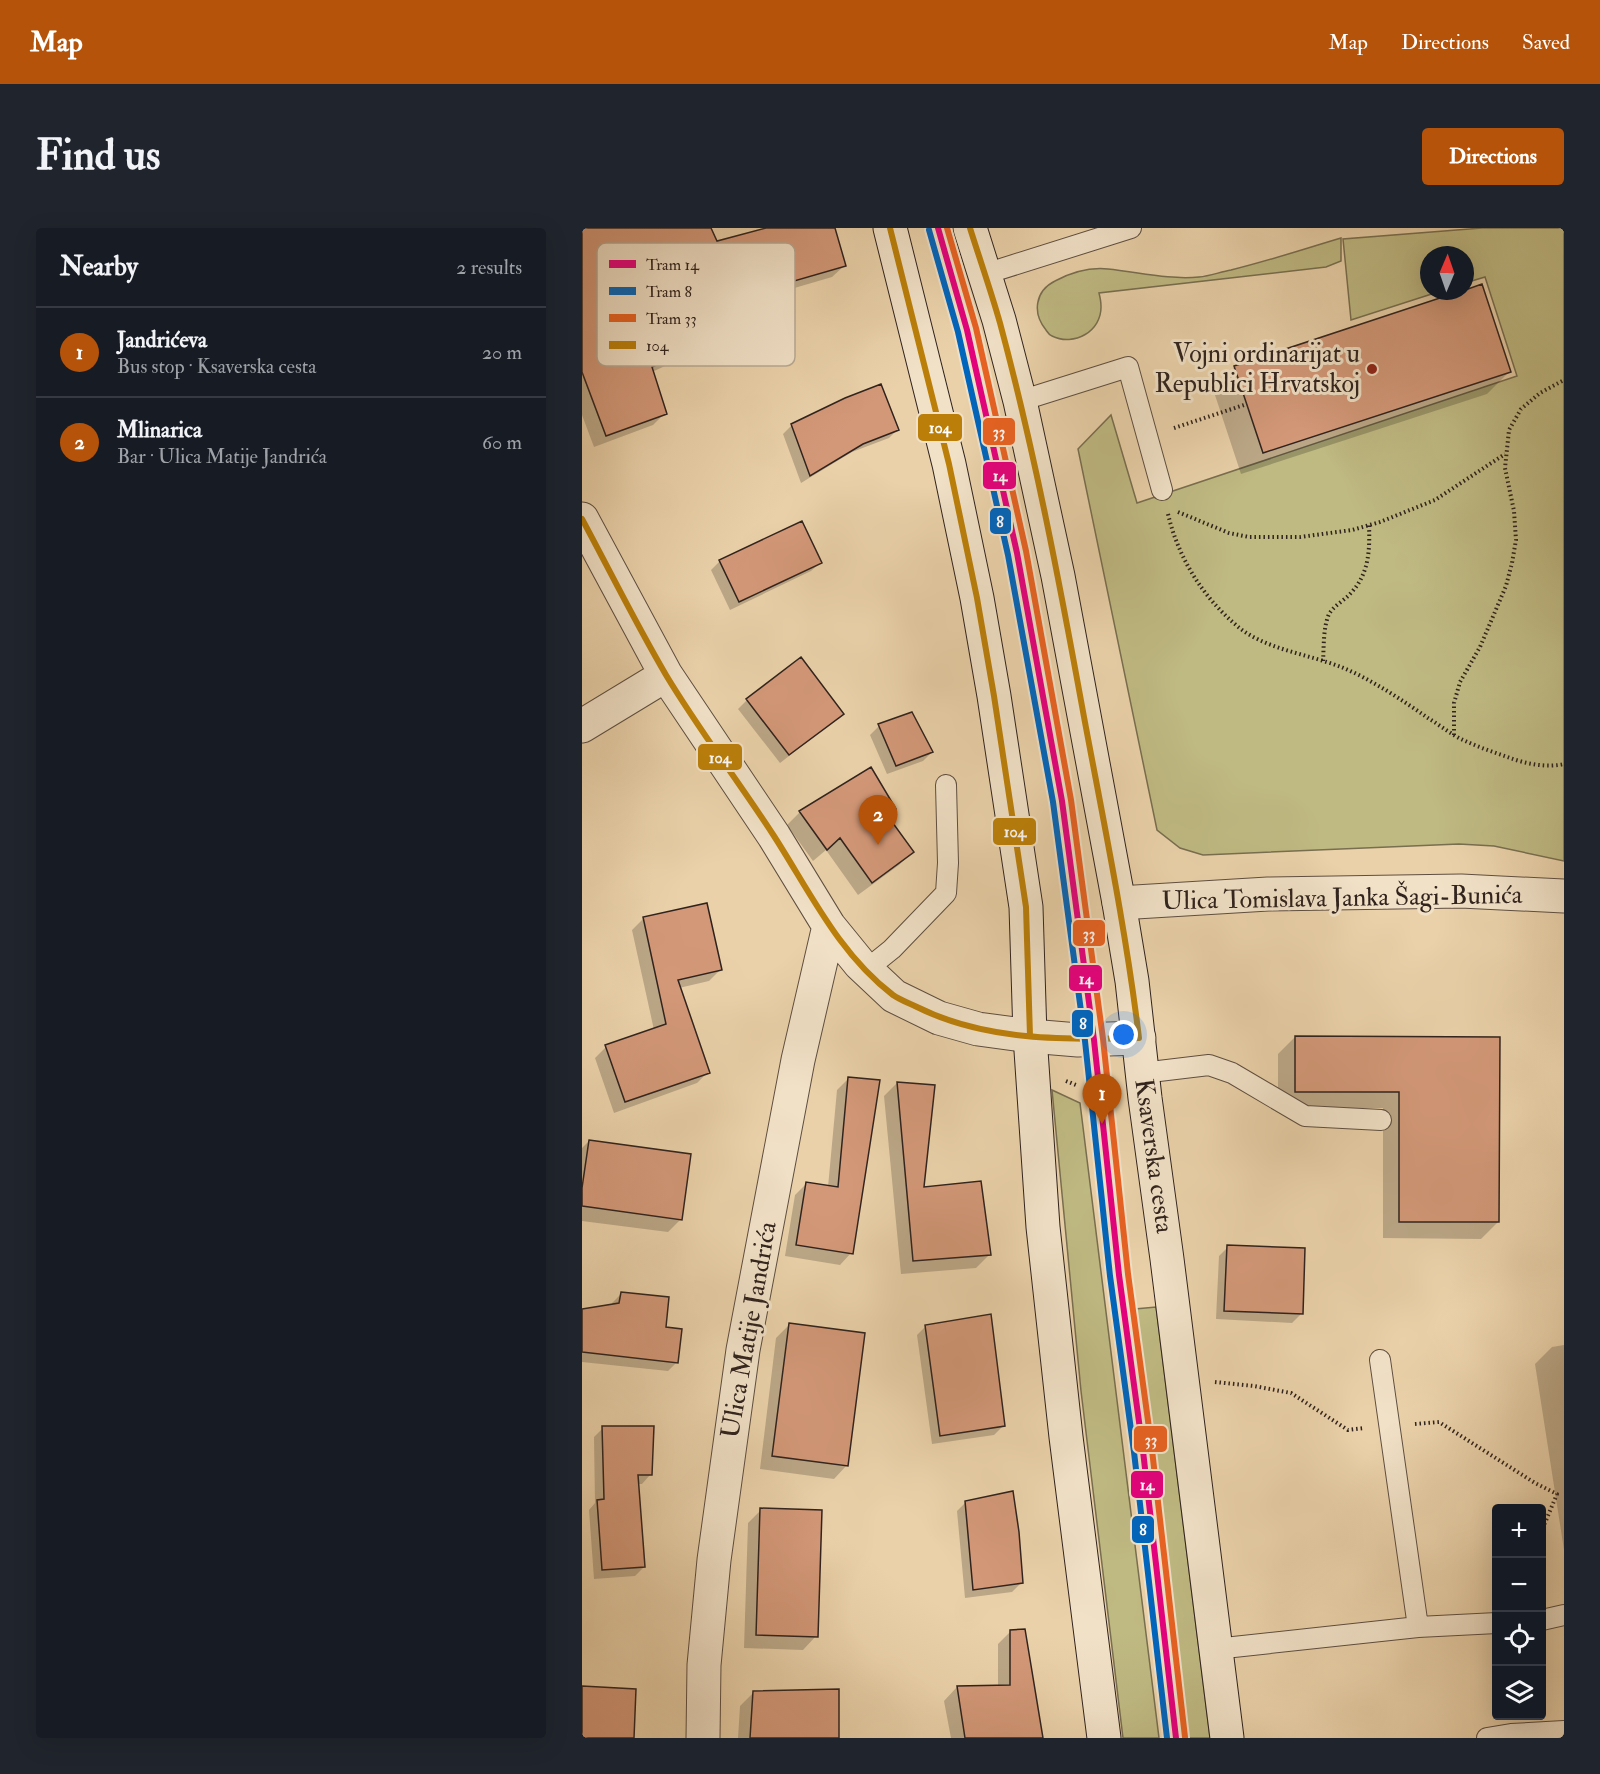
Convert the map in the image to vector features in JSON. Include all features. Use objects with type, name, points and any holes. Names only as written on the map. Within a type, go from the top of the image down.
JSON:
[{"type":"main road","points":[[890,228],[949,464],[979,609],[1026,907],[1030,1036],[1043,1227],[1104,1738]]},
{"type":"main road","name":"Ksaverska cesta","points":[[970,228],[999,320],[1020,401],[1058,576],[1119,903],[1132,981],[1227,1738]]},
{"type":"main road","points":[[582,519],[666,675],[774,836],[829,926],[867,970],[894,996],[939,1018],[978,1029],[1030,1036],[1094,1040],[1139,1038]]},
{"type":"main road","points":[[582,726],[666,675]]},
{"type":"main road","name":"Ulica Tomislava Janka Šagi-Bunića","points":[[1119,903],[1268,894],[1461,891],[1564,896]]},
{"type":"main road","name":"Ulica Matije Jandrića","points":[[703,1738],[704,1665],[714,1560],[743,1350],[798,1060],[829,926]]},
{"type":"lane","points":[[985,274],[1131,228]]},
{"type":"lane","points":[[1020,401],[1128,367],[1164,498]]},
{"type":"lane","points":[[867,970],[892,949],[946,893],[948,863],[946,785]]},
{"type":"lane","points":[[1143,1073],[1209,1065],[1232,1072],[1305,1116],[1381,1120]]},
{"type":"lane","points":[[1380,1360],[1418,1627]]},
{"type":"lane","points":[[1546,1619],[1564,1616]]},
{"type":"lane","points":[[1215,1649],[1418,1627],[1492,1623]]},
{"type":"lane","points":[[1487,1738],[1511,1734],[1564,1731]]},
{"type":"path","points":[[1454,735],[1454,703],[1460,682],[1480,647],[1506,586],[1512,563],[1516,540],[1514,511],[1505,468],[1509,430],[1521,409],[1540,393],[1564,380]]},
{"type":"path","points":[[1148,437],[1247,405]]},
{"type":"path","points":[[1164,498],[1229,533],[1249,537],[1300,537],[1352,530],[1435,500],[1505,454]]},
{"type":"path","points":[[1164,498],[1173,534],[1189,571],[1215,604],[1237,626],[1257,640],[1343,668],[1395,696],[1454,735],[1490,752],[1541,765],[1564,764]]},
{"type":"path","points":[[1323,661],[1325,630],[1329,616],[1356,587],[1366,567],[1370,555],[1369,525]]},
{"type":"path","points":[[1213,1381],[1291,1393],[1348,1430],[1366,1428]]},
{"type":"path","points":[[1405,1425],[1439,1422],[1535,1483],[1557,1494],[1546,1520]]},
{"type":"shaded area","points":[[1482,228],[1564,228],[1564,861],[1494,846],[1459,844],[1203,855],[1180,848],[1157,830],[1078,449],[1111,415],[1137,503],[1517,376],[1485,277],[1474,280],[1474,246],[1420,246],[1420,298],[1351,320],[1343,239]]},
{"type":"shaded area","points":[[1341,238],[1341,261],[1326,267],[1099,293],[1101,306],[1097,323],[1077,338],[1060,339],[1051,336],[1037,310],[1040,296],[1048,285],[1081,271],[1119,270],[1188,278],[1259,263]]},
{"type":"shaded area","points":[[1052,1090],[1080,1103],[1159,1738],[1123,1738],[1081,1391]]},
{"type":"shaded area","points":[[1156,1307],[1210,1738],[1188,1738],[1135,1309]]},
{"type":"building","points":[[582,228],[711,228],[717,241],[766,228],[835,228],[846,266],[795,281],[795,243],[597,243],[597,366],[654,366],[652,367],[667,414],[606,436],[582,372]]},
{"type":"building","name":"Vojni ordinarijat u Republici Hrvatskoj","points":[[1482,284],[1511,372],[1263,453],[1234,366],[1434,300],[1474,300],[1474,287]]},
{"type":"building","points":[[881,384],[899,430],[863,444],[810,476],[791,424],[845,398]]},
{"type":"building","points":[[802,521],[822,563],[739,602],[719,560]]},
{"type":"building","points":[[801,657],[844,714],[789,755],[746,699]]},
{"type":"building","points":[[912,712],[933,752],[896,766],[878,724]]},
{"type":"building","points":[[871,767],[896,809],[887,815],[914,852],[872,883],[840,838],[827,850],[799,811]]},
{"type":"building","points":[[707,903],[722,970],[678,980],[710,1073],[625,1102],[605,1045],[666,1024],[643,917]]},
{"type":"building","points":[[1295,1036],[1500,1037],[1499,1222],[1399,1222],[1399,1092],[1295,1092]]},
{"type":"building","points":[[848,1077],[880,1080],[853,1254],[796,1245],[806,1182],[838,1187]]},
{"type":"building","points":[[897,1082],[935,1085],[924,1187],[981,1181],[991,1255],[913,1261]]},
{"type":"building","points":[[589,1140],[691,1154],[682,1220],[582,1206],[582,1188]]},
{"type":"building","points":[[1227,1245],[1305,1248],[1303,1314],[1224,1311]]},
{"type":"building","points":[[621,1292],[669,1297],[666,1327],[682,1329],[678,1363],[582,1352],[582,1309],[619,1303]]},
{"type":"building","points":[[991,1314],[1005,1426],[940,1436],[925,1325]]},
{"type":"building","points":[[789,1323],[865,1333],[848,1466],[772,1456]]},
{"type":"building","points":[[602,1426],[654,1426],[652,1475],[638,1475],[645,1567],[602,1570],[597,1500],[604,1499]]},
{"type":"building","points":[[1013,1491],[1023,1583],[973,1590],[965,1501]]},
{"type":"building","points":[[760,1508],[822,1510],[818,1637],[756,1635]]},
{"type":"building","points":[[1025,1629],[1043,1738],[965,1738],[957,1686],[1010,1685],[1010,1630]]},
{"type":"building","points":[[582,1686],[636,1689],[634,1738],[582,1738]]},
{"type":"building","points":[[839,1689],[839,1738],[750,1738],[753,1691]]},
{"type":"tram line","name":"14","points":[[938,228],[967,330],[1017,553],[1062,801],[1094,1040],[1119,1275],[1143,1451],[1176,1738]]},
{"type":"tram line","name":"33","points":[[947,228],[976,328],[1026,551],[1071,800],[1103,1039],[1128,1274],[1152,1450],[1185,1737]]},
{"type":"tram line","name":"8","points":[[929,230],[958,332],[1008,555],[1053,802],[1085,1041],[1110,1276],[1134,1452],[1167,1738]]},
{"type":"transit line","name":"104","points":[[890,228],[949,464],[977,598],[994,696],[1026,907],[1030,1036]]},
{"type":"transit line","name":"104","points":[[582,519],[666,675],[774,836],[827,921],[857,961],[874,979],[902,1000],[943,1018],[970,1026],[998,1032],[1054,1038],[1139,1038],[1114,877],[1046,519],[1025,421],[1000,323],[970,228]]},
{"type":"place","name":"Vojni ordinarijat u Republici Hrvatskoj","points":[[1372,369]]},
{"type":"place","name":"Mlinarica","points":[[878,845]]},
{"type":"place","name":"Jandrićeva","points":[[1102,1124]]}]
